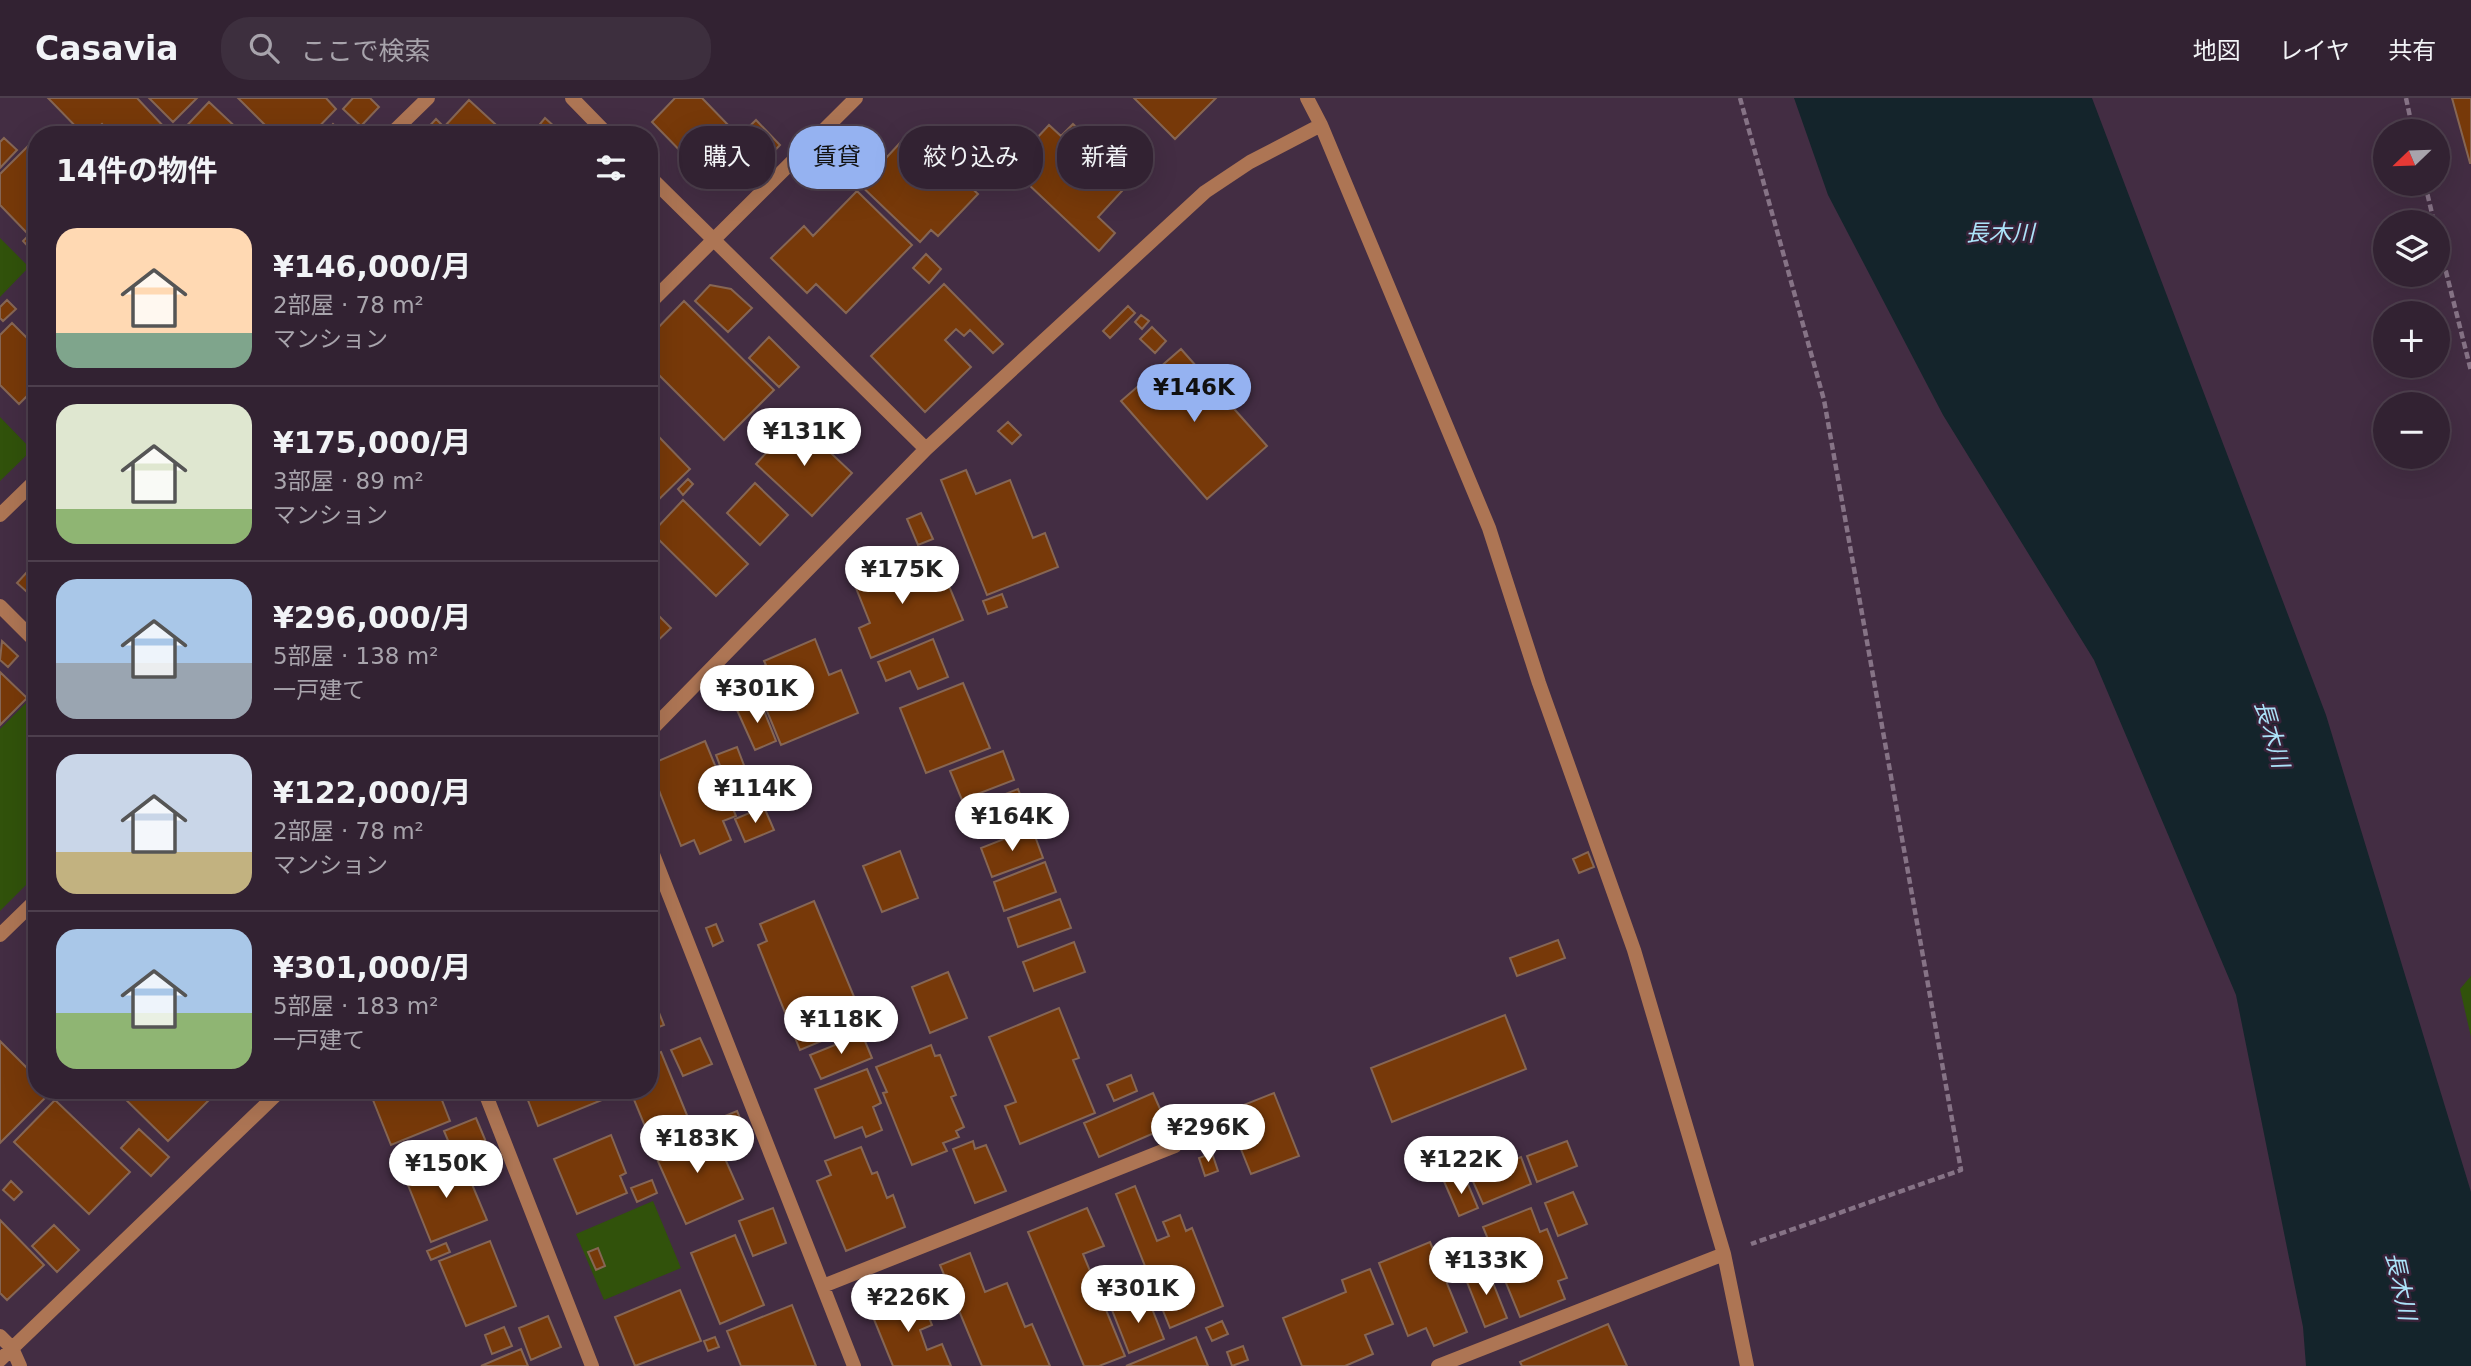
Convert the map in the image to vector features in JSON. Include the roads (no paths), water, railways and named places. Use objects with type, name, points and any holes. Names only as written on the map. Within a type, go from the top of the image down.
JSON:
[{"type":"street","points":[[399,126],[428,98]]},
{"type":"street","points":[[572,98],[599,126]]},
{"type":"street","points":[[658,295],[856,98]]},
{"type":"street","points":[[1307,98],[1321,125],[1489,528],[1544,696],[1634,950],[1724,1254],[1747,1366]]},
{"type":"street","points":[[658,723],[926,449],[1205,192],[1250,163],[1321,125]]},
{"type":"street","points":[[658,185],[926,449]]},
{"type":"street","points":[[0,515],[28,489]]},
{"type":"street","points":[[0,606],[28,634]]},
{"type":"street","points":[[658,867],[854,1366]]},
{"type":"street","points":[[0,935],[28,909]]},
{"type":"street","points":[[0,1360],[272,1099]]},
{"type":"street","points":[[488,1099],[592,1366]]},
{"type":"street","points":[[823,1286],[1175,1146]]},
{"type":"street","points":[[1438,1366],[1724,1254]]},
{"type":"street","points":[[0,1336],[12,1348],[20,1366]]},
{"type":"water","name":"長木川","points":[[1794,98],[2092,98],[2326,715],[2471,1192],[2471,1366],[2306,1366],[2303,1327],[2236,995],[2094,660],[1943,415],[1828,195]]}]
